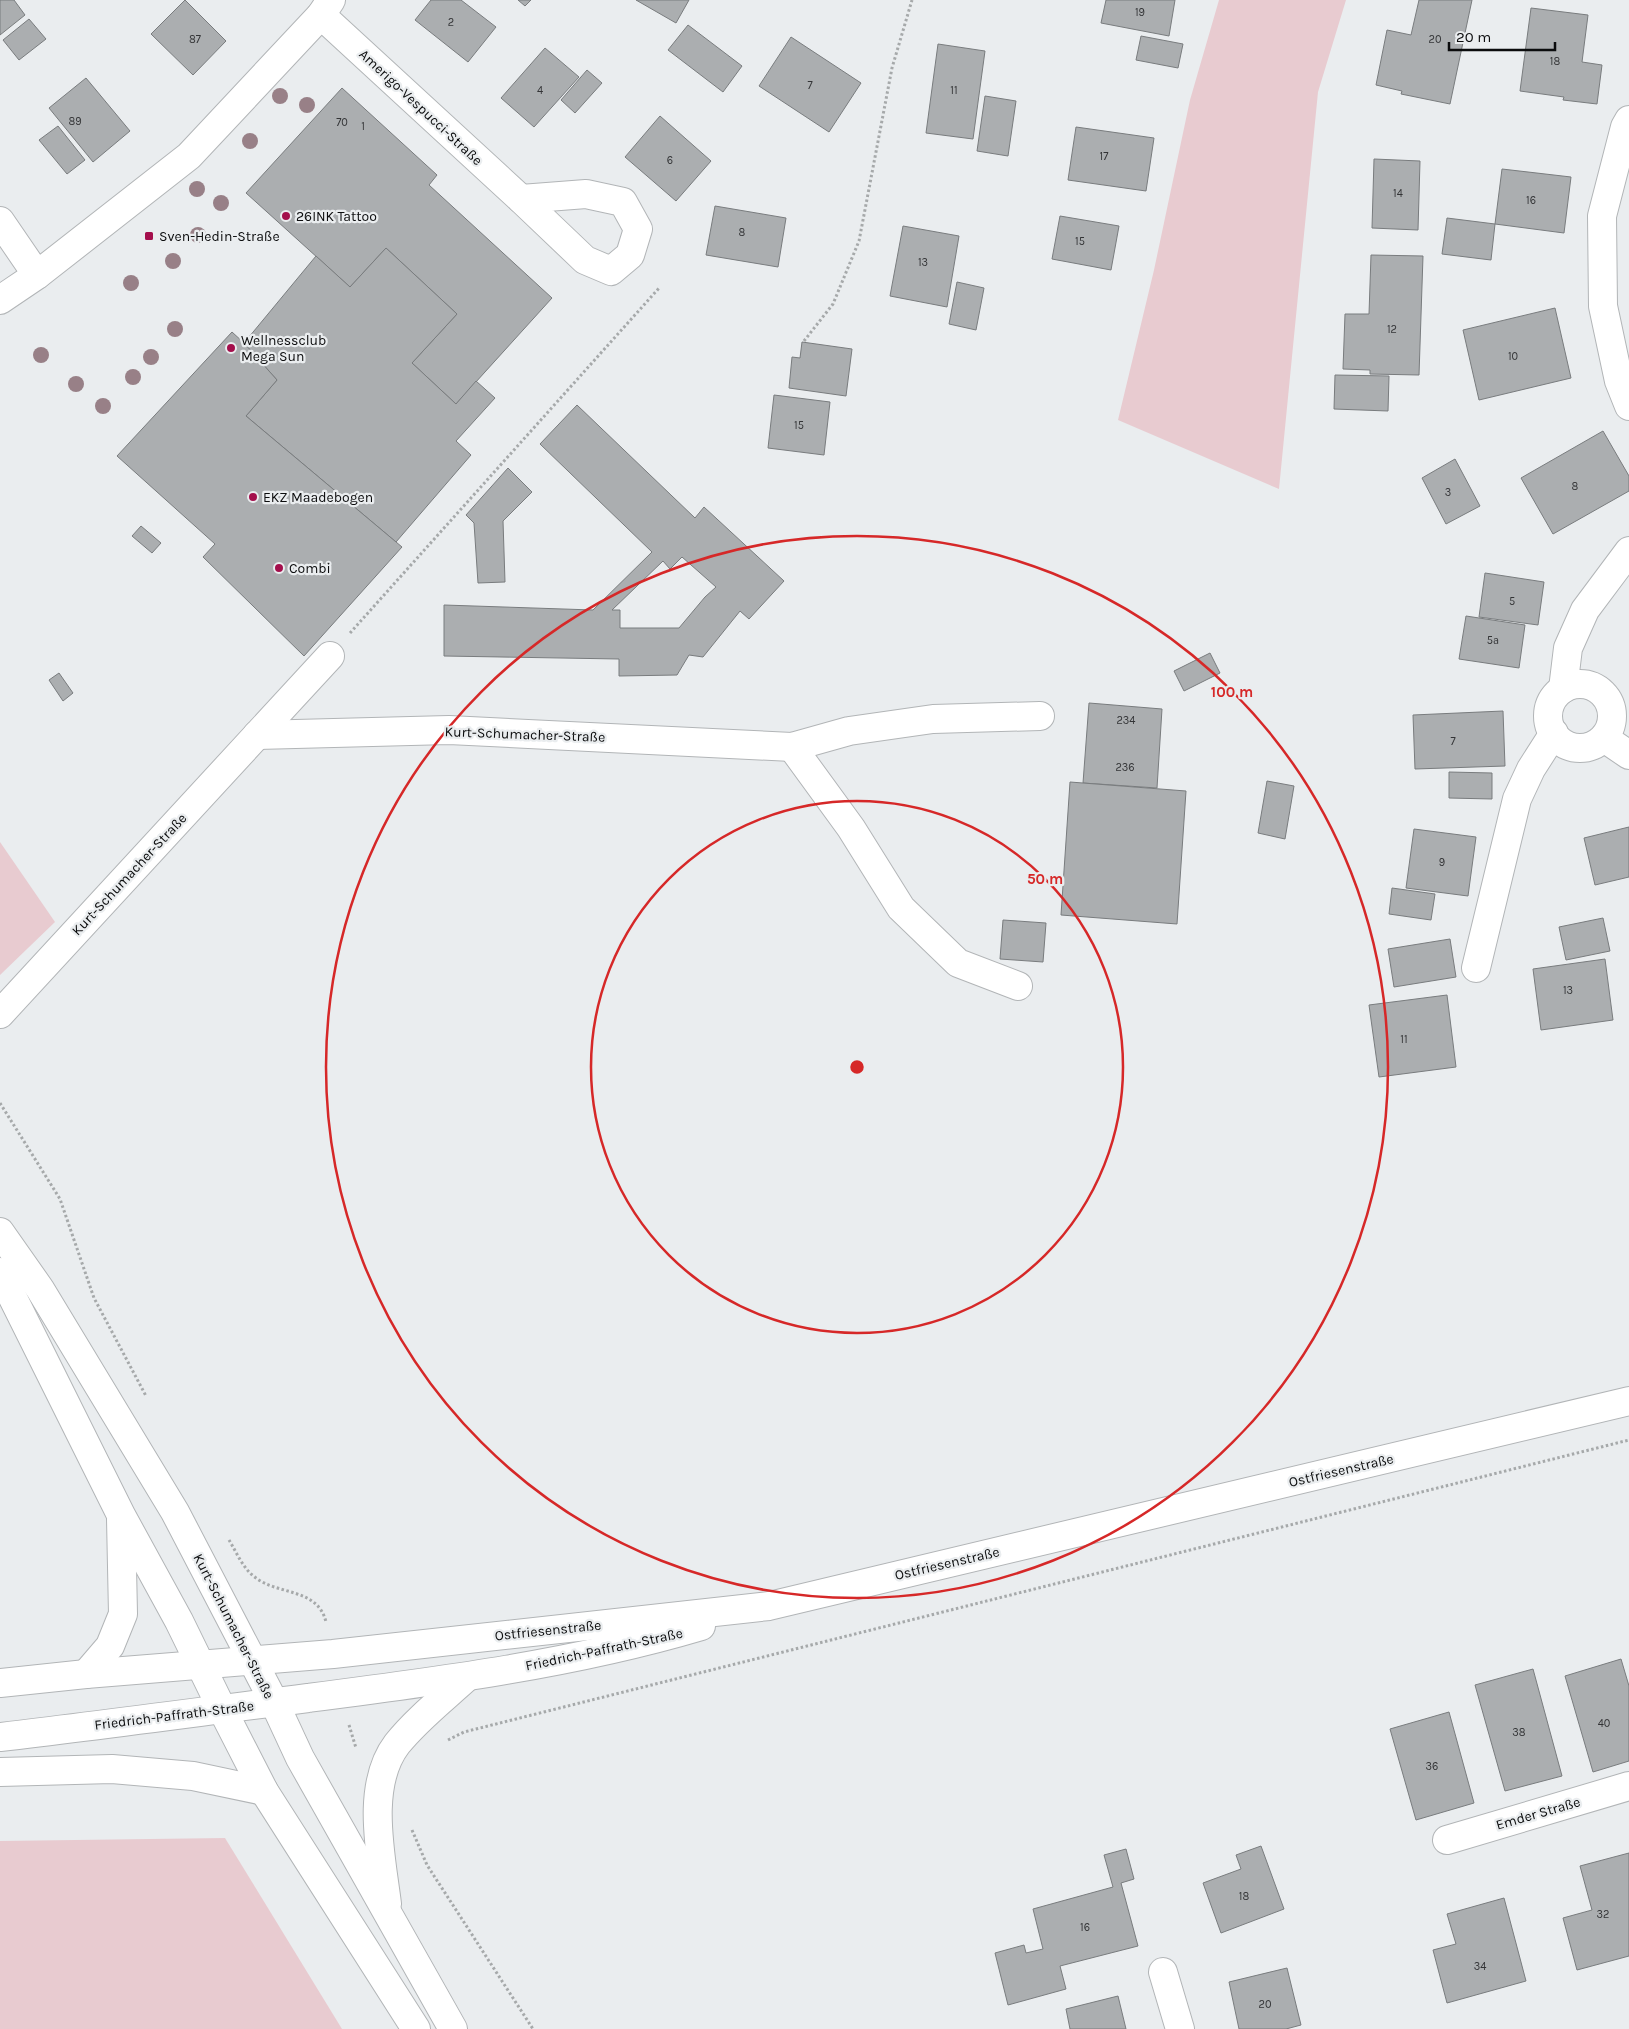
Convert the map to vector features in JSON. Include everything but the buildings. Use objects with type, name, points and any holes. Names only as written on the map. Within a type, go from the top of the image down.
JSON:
[{"type":"street","name":"Amerigo-Vespucci-Straße","points":[[326,7],[521,200]]},
{"type":"street","points":[[0,300],[37,275],[189,156],[326,7]]},
{"type":"street","points":[[1629,120],[1625,127],[1602,216],[1603,306],[1618,382],[1629,406]]},
{"type":"street","points":[[0,221],[37,275]]},
{"type":"street","points":[[1563,689],[1568,648],[1585,610],[1629,551]]},
{"type":"street","name":"Kurt-Schumacher-Straße","points":[[0,1014],[330,656]]},
{"type":"street","points":[[1582,684],[1593,686],[1604,696],[1611,709],[1612,719],[1604,738],[1596,744],[1578,748],[1568,746],[1554,734],[1548,714],[1550,704],[1563,689],[1582,684]]},
{"type":"street","name":"Kurt-Schumacher-Straße","points":[[257,735],[449,730],[792,746],[849,731],[933,720],[1040,716]]},
{"type":"street","points":[[1476,968],[1517,799],[1531,769],[1554,734]]},
{"type":"street","points":[[1604,738],[1629,755]]},
{"type":"street","points":[[792,746],[851,828],[901,908],[958,963],[1018,986]]},
{"type":"street","name":"Kurt-Schumacher-Straße","points":[[0,1232],[40,1289],[175,1512],[274,1702],[300,1758],[453,2029]]},
{"type":"street","points":[[0,1272],[120,1515],[179,1621],[264,1791],[416,2029]]},
{"type":"street","name":"Ostfriesenstraße","points":[[253,1661],[333,1654],[769,1606],[1629,1402]]},
{"type":"street","points":[[86,1674],[110,1646],[123,1614],[120,1515]]},
{"type":"street","name":"Friedrich-Paffrath-Straße","points":[[0,1737],[163,1718],[466,1678],[650,1642],[769,1606]]},
{"type":"street","points":[[0,1683],[86,1674],[253,1661]]},
{"type":"street","points":[[388,1916],[377,1818],[382,1773],[396,1746],[412,1728],[466,1678]]},
{"type":"street","points":[[0,1772],[112,1769],[193,1776],[264,1791]]},
{"type":"street","name":"Emder Straße","points":[[1447,1840],[1629,1786]]},
{"type":"street","points":[[1163,1972],[1180,2029]]},
{"type":"path","points":[[804,341],[833,304],[860,241],[892,68],[912,0]]},
{"type":"path","points":[[330,656],[660,287]]},
{"type":"path","points":[[0,1103],[60,1198],[94,1298],[148,1400]]},
{"type":"path","points":[[447,1741],[464,1732],[1629,1440]]},
{"type":"path","points":[[225,1534],[245,1568],[256,1578],[268,1585],[306,1596],[318,1607],[325,1618],[333,1654]]},
{"type":"path","points":[[342,1694],[360,1760],[365,1766],[382,1773]]},
{"type":"path","points":[[410,1826],[427,1865],[534,2029]]},
{"type":"shaded area","points":[[1219,0],[1346,0],[1318,92],[1279,489],[1118,420],[1154,270],[1190,100]]},
{"type":"shaded area","points":[[0,842],[55,922],[0,975]]},
{"type":"shaded area","points":[[225,1838],[342,2029],[0,2029],[0,1841]]},
{"type":"place","name":"26INK Tattoo","points":[[286,216]]},
{"type":"place","name":"Sven-Hedin-Straße","points":[[149,236]]},
{"type":"place","name":"Wellnessclub Mega Sun","points":[[231,348]]},
{"type":"place","name":"EKZ Maadebogen","points":[[253,497]]},
{"type":"place","name":"Combi","points":[[279,568]]}]
